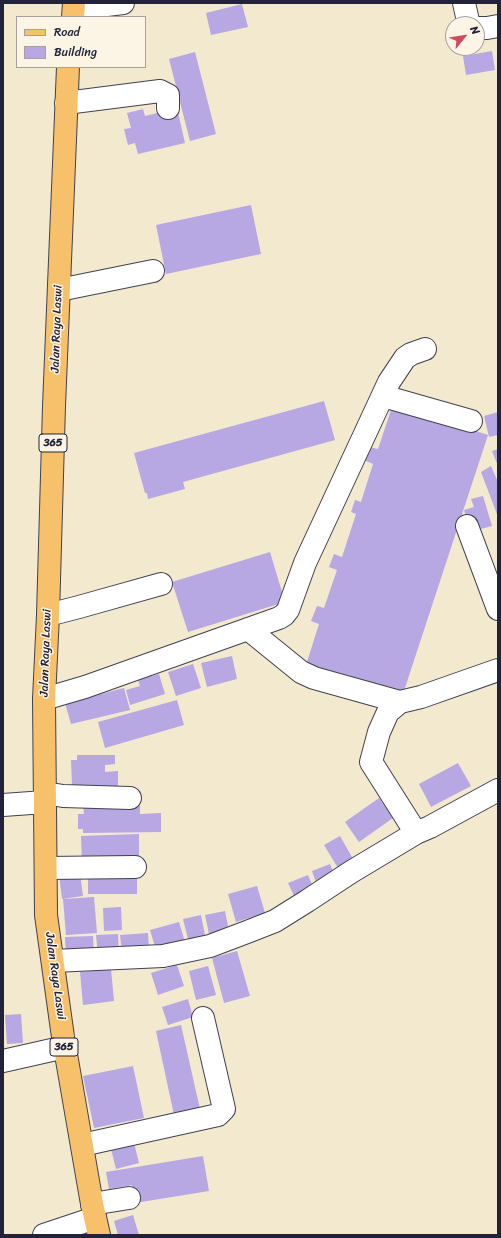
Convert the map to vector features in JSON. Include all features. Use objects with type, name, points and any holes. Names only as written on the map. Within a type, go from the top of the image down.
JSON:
[{"type":"main road","name":"Jalan Raya Laswi","points":[[68,68],[44,700],[46,915],[65,1047],[95,1219]]},
{"type":"street","points":[[74,10],[100,4],[123,3]]},
{"type":"street","points":[[464,3],[467,16]]},
{"type":"street","points":[[485,28],[498,26]]},
{"type":"street","points":[[66,103],[160,91],[168,95],[168,108]]},
{"type":"street","points":[[59,290],[153,271]]},
{"type":"street","points":[[44,700],[85,687],[279,618],[288,610],[305,563],[382,396],[404,358],[411,354],[425,350]]},
{"type":"street","points":[[382,396],[471,420]]},
{"type":"street","points":[[467,526],[498,609]]},
{"type":"street","points":[[48,615],[161,584]]},
{"type":"street","points":[[248,628],[301,672],[314,678],[400,702],[421,697],[498,670]]},
{"type":"street","points":[[400,702],[388,712],[371,762],[416,833]]},
{"type":"street","points":[[53,961],[163,956],[210,946],[275,921],[351,872],[416,833],[498,790]]},
{"type":"street","points":[[3,805],[63,796],[130,798]]},
{"type":"street","points":[[46,868],[135,867]]},
{"type":"street","points":[[82,1145],[218,1115],[224,1109],[204,1018]]},
{"type":"street","points":[[3,1061],[65,1047]]},
{"type":"street","points":[[44,1235],[95,1219],[130,1198]]},
{"type":"building","points":[[242,4],[248,27],[211,35],[206,13]]},
{"type":"building","points":[[492,51],[495,70],[466,75],[463,56],[485,56],[485,52]]},
{"type":"building","points":[[195,52],[216,134],[190,141],[169,59]]},
{"type":"building","points":[[177,108],[185,143],[138,154],[135,143],[128,145],[124,129],[131,128],[127,113],[143,109],[145,116]]},
{"type":"building","points":[[251,205],[261,254],[166,274],[156,225]]},
{"type":"building","points":[[324,401],[335,440],[183,482],[185,489],[148,499],[134,453]]},
{"type":"building","points":[[393,404],[488,435],[402,697],[306,665],[319,624],[311,621],[317,606],[324,608],[337,570],[329,567],[334,554],[342,557],[356,514],[351,512],[355,500],[361,502],[373,464],[364,460],[369,447],[378,449]]},
{"type":"building","points":[[498,412],[498,435],[489,437],[484,416]]},
{"type":"building","points":[[498,449],[498,466],[492,451]]},
{"type":"building","points":[[491,466],[498,482],[498,517],[481,472]]},
{"type":"building","points":[[483,496],[492,526],[477,530],[468,524],[464,510],[474,507],[471,499]]},
{"type":"building","points":[[270,552],[285,602],[188,632],[172,582]]},
{"type":"building","points":[[232,656],[237,679],[207,687],[201,663]]},
{"type":"building","points":[[193,664],[201,688],[176,696],[168,672]]},
{"type":"building","points":[[159,674],[165,694],[130,705],[126,690],[140,686],[138,680]]},
{"type":"building","points":[[124,688],[130,710],[71,724],[65,703]]},
{"type":"building","points":[[177,700],[184,725],[105,748],[98,722]]},
{"type":"building","points":[[77,755],[115,755],[115,764],[105,765],[105,772],[118,771],[118,793],[79,794],[79,785],[72,785],[71,760],[77,760]]},
{"type":"building","points":[[458,763],[471,786],[431,807],[419,784]]},
{"type":"building","points":[[379,798],[393,818],[359,842],[345,822]]},
{"type":"building","points":[[140,802],[140,814],[161,813],[161,832],[83,833],[83,829],[78,829],[78,814],[84,814],[83,803]]},
{"type":"building","points":[[139,834],[139,862],[82,864],[81,836]]},
{"type":"building","points":[[340,836],[353,859],[338,868],[324,845]]},
{"type":"building","points":[[330,864],[336,878],[317,885],[312,871]]},
{"type":"building","points":[[88,870],[137,870],[137,894],[88,894]]},
{"type":"building","points":[[80,873],[83,896],[62,899],[59,875]]},
{"type":"building","points":[[308,875],[314,889],[295,898],[288,883]]},
{"type":"building","points":[[257,886],[265,913],[236,922],[228,894]]},
{"type":"building","points":[[94,897],[97,933],[66,935],[63,899]]},
{"type":"building","points":[[121,907],[122,930],[104,931],[103,908]]},
{"type":"building","points":[[225,911],[230,936],[210,939],[205,915]]},
{"type":"building","points":[[201,915],[206,940],[189,943],[183,919]]},
{"type":"building","points":[[179,922],[185,942],[156,950],[150,930]]},
{"type":"building","points":[[148,933],[149,949],[122,952],[120,935]]},
{"type":"building","points":[[118,934],[119,954],[98,955],[96,935]]},
{"type":"building","points":[[93,936],[94,955],[66,956],[65,937]]},
{"type":"building","points":[[237,951],[250,996],[224,1003],[212,958]]},
{"type":"building","points":[[177,965],[184,986],[158,995],[151,973]]},
{"type":"building","points":[[208,966],[216,995],[196,1000],[189,971]]},
{"type":"building","points":[[111,969],[114,1001],[83,1005],[80,972]]},
{"type":"building","points":[[188,999],[193,1017],[168,1025],[162,1007]]},
{"type":"building","points":[[21,1014],[23,1043],[7,1044],[5,1015]]},
{"type":"building","points":[[181,1025],[200,1109],[174,1115],[156,1031]]},
{"type":"building","points":[[133,1066],[144,1118],[94,1128],[83,1076]]},
{"type":"building","points":[[134,1143],[139,1163],[116,1169],[111,1149]]},
{"type":"building","points":[[203,1156],[209,1191],[135,1203],[132,1185],[109,1189],[106,1172]]},
{"type":"building","points":[[133,1215],[139,1235],[118,1235],[114,1221]]}]
